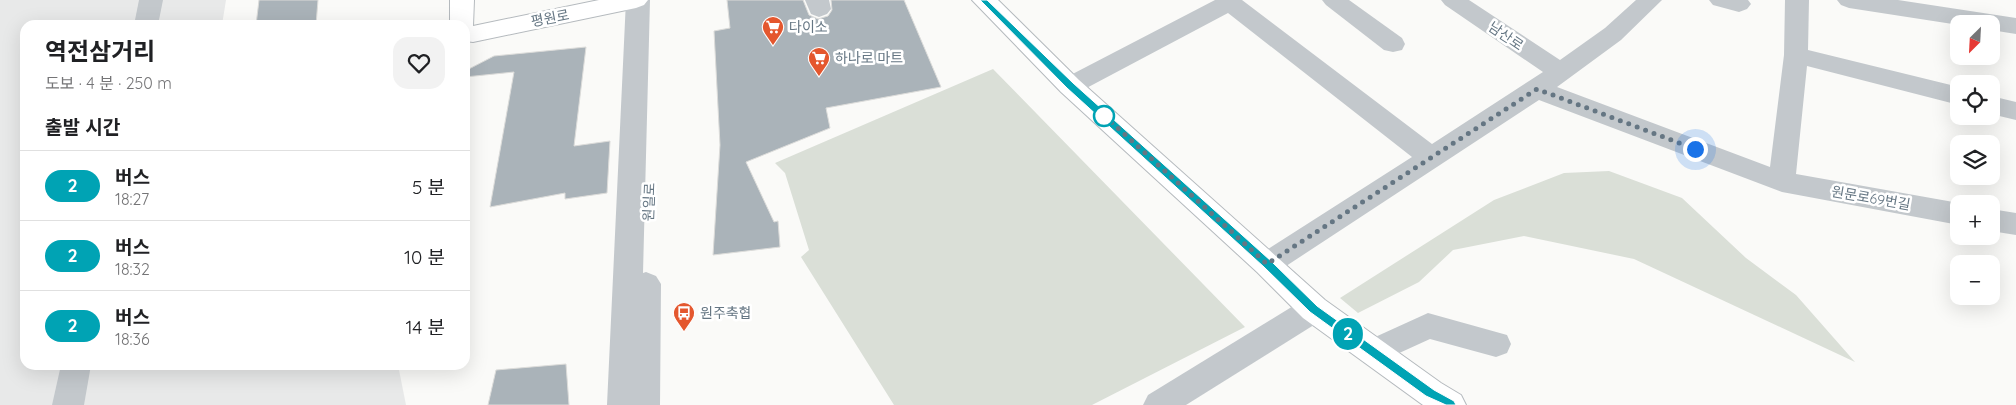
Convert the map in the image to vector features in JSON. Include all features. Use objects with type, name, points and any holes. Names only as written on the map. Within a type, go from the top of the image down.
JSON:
[{"type":"main road","name":"평원로","points":[[462,0],[464,20]]},
{"type":"main road","name":"평원로","points":[[470,31],[637,0]]},
{"type":"main road","points":[[984,0],[1070,86],[1267,264],[1314,309],[1450,405]]},
{"type":"street","points":[[147,20],[151,0]]},
{"type":"street","name":"원일로","points":[[623,405],[638,38],[637,0]]},
{"type":"street","name":"원일로","points":[[644,405],[646,275],[657,0]]},
{"type":"street","points":[[1334,0],[1393,44]]},
{"type":"street","name":"남산로","points":[[1453,0],[1560,72]]},
{"type":"street","points":[[1267,264],[1537,89],[1613,34],[1650,0]]},
{"type":"street","points":[[1782,182],[1796,55],[1797,0]]},
{"type":"street","points":[[1849,0],[2016,26]]},
{"type":"street","points":[[1070,86],[1228,1],[1432,158]]},
{"type":"street","points":[[1796,55],[1950,94]]},
{"type":"street","name":"원문로69번길","points":[[1537,89],[1782,182],[1950,212]]},
{"type":"street","points":[[2000,107],[2016,111]]},
{"type":"street","points":[[2000,221],[2016,224]]},
{"type":"street","points":[[1159,405],[1314,309]]},
{"type":"street","points":[[1373,352],[1428,326],[1496,344]]},
{"type":"street","points":[[68,405],[75,370]]},
{"type":"shaded area","points":[[0,0],[226,0],[223,20],[20,20],[20,370],[399,370],[406,405],[0,405]]},
{"type":"shaded area","points":[[993,69],[1245,327],[1092,405],[894,405],[801,257],[809,250],[785,173],[775,163]]},
{"type":"shaded area","points":[[1609,171],[1682,198],[1746,258],[1796,295],[1855,362],[1634,259],[1524,236],[1453,250],[1419,282],[1358,313],[1340,298],[1494,200],[1564,173]]},
{"type":"building","points":[[259,0],[318,0],[316,20],[257,20]]},
{"type":"building","points":[[727,0],[803,0],[809,15],[818,19],[828,16],[832,10],[831,0],[904,0],[941,87],[826,108],[830,128],[746,162],[774,222],[778,221],[780,247],[713,255],[720,145],[714,31],[730,28]]},
{"type":"building","points":[[586,47],[574,146],[610,141],[607,193],[565,199],[565,193],[490,207],[514,72],[470,76],[470,68],[494,56]]},
{"type":"building","points":[[566,364],[569,405],[488,405],[496,370]]},
{"type":"bus line","name":"2","points":[[984,0],[1070,86],[1267,264],[1314,309],[1430,393],[1450,405]]},
{"type":"place","name":"다이소","points":[[773,46]]},
{"type":"place","name":"하나로 마트","points":[[819,77]]},
{"type":"place","name":"원주축협","points":[[684,332]]},
{"type":"route","points":[[1104,116],[1098,110],[1267,264],[1537,89],[1695,149]]}]
